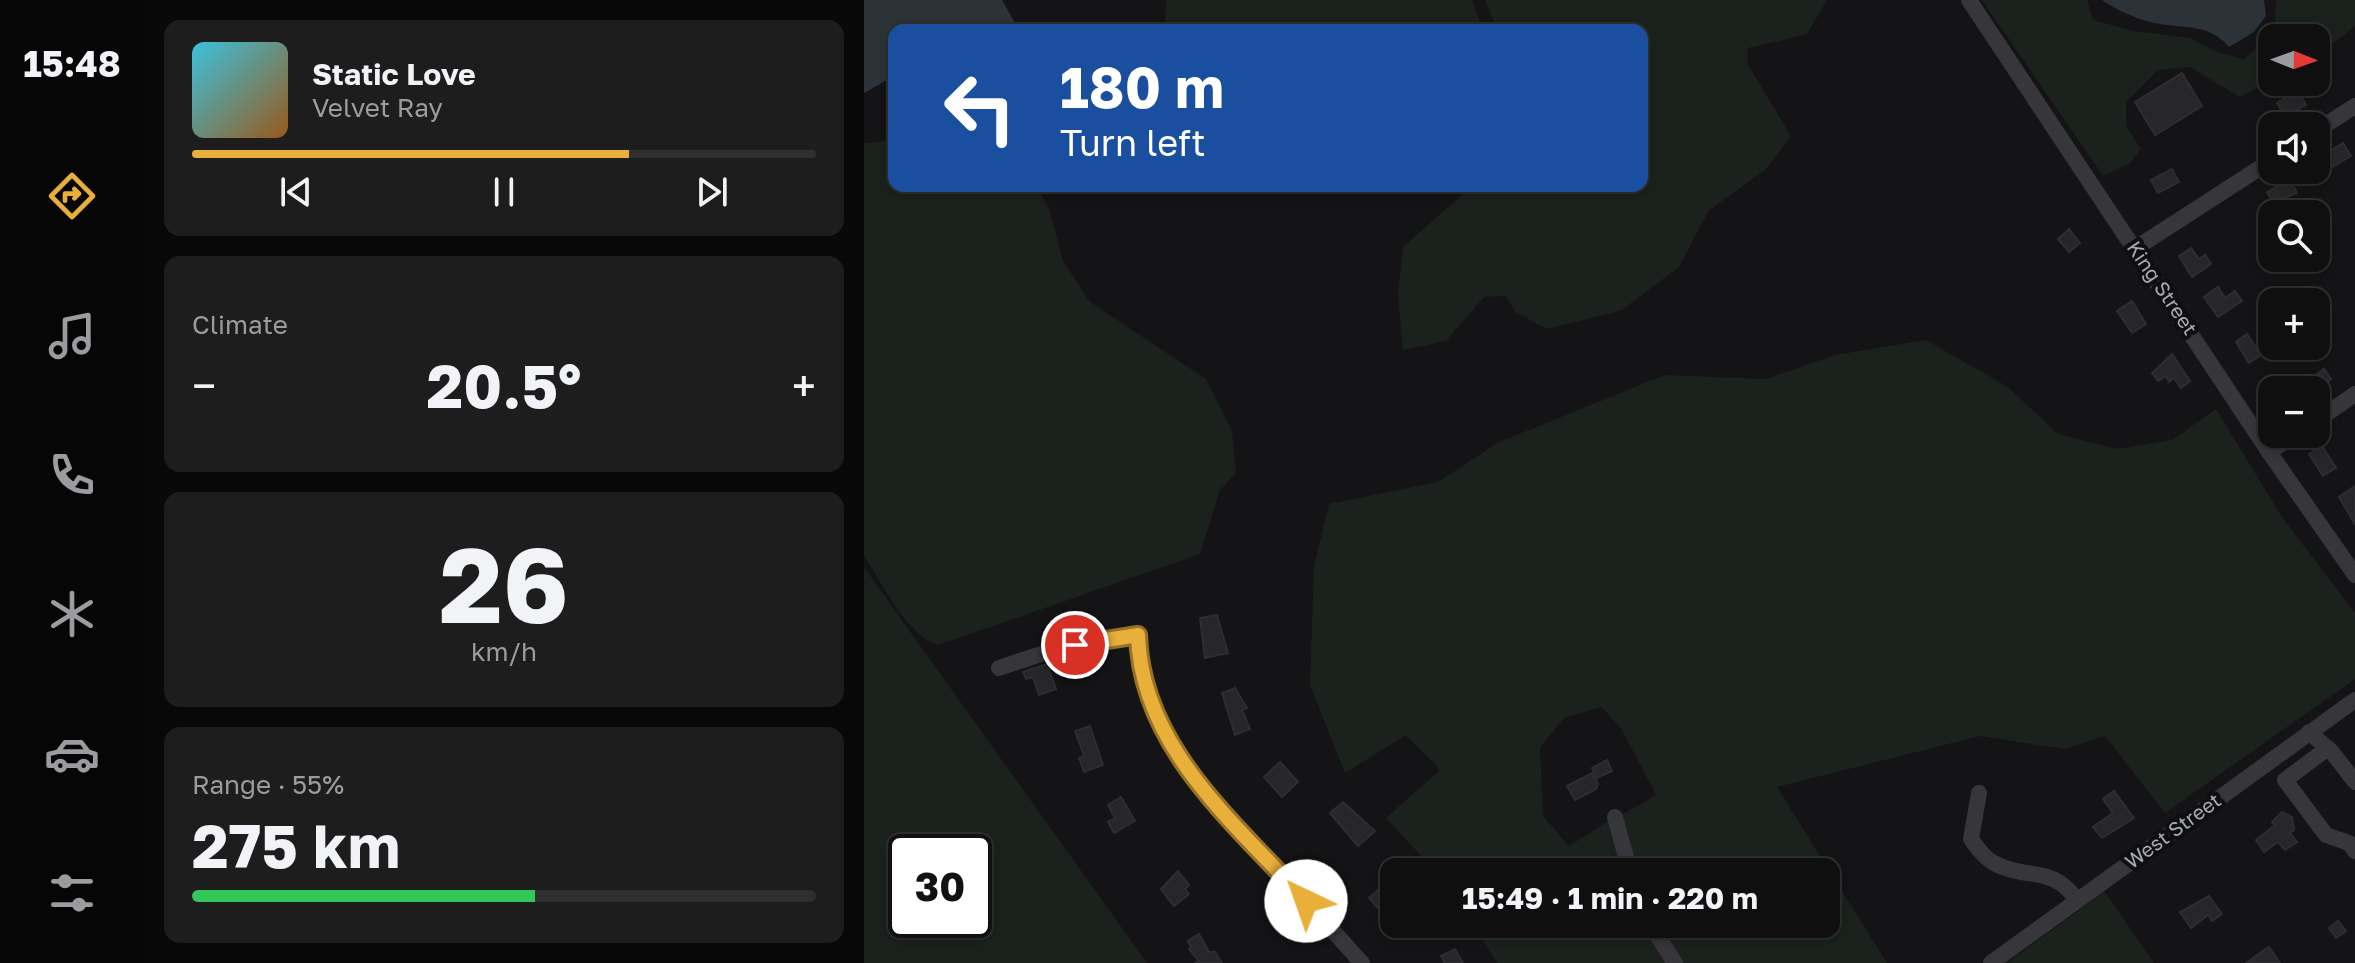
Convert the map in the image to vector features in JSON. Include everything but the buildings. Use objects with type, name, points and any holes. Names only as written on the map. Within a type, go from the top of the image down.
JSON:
[{"type":"street","name":"King Street","points":[[1969,0],[2269,452],[2355,575]]},
{"type":"street","points":[[2330,122],[2355,106]]},
{"type":"street","points":[[2136,248],[2258,169]]},
{"type":"street","points":[[2330,411],[2355,394]]},
{"type":"street","points":[[2269,452],[2275,448]]},
{"type":"street","points":[[999,668],[1053,650],[1138,635],[1143,683],[1162,733],[1183,765],[1362,963]]},
{"type":"street","name":"West Street","points":[[1991,963],[2355,700]]},
{"type":"street","points":[[2309,732],[2328,748],[2355,782]]},
{"type":"street","points":[[2328,748],[2285,780],[2326,835],[2349,843],[2355,851]]},
{"type":"street","points":[[1979,793],[1971,839],[1982,853],[2007,869],[2051,876],[2077,900]]},
{"type":"street","points":[[1615,817],[1626,858]]},
{"type":"street","points":[[1659,938],[1675,963]]},
{"type":"shaded area","points":[[864,0],[1002,0],[1016,24],[888,24],[888,79],[864,93]]},
{"type":"shaded area","points":[[1166,0],[1472,0],[1481,24],[1165,24]]},
{"type":"shaded area","points":[[1485,0],[1827,0],[1807,34],[1748,48],[1747,63],[1791,136],[1765,170],[1709,210],[1679,267],[1622,310],[1547,329],[1515,312],[1506,296],[1484,297],[1446,341],[1403,350],[1398,295],[1403,247],[1465,192],[1648,192],[1648,24],[1495,24]]},
{"type":"shaded area","points":[[1982,0],[2087,0],[2093,20],[2134,31],[2190,38],[2217,52],[2244,59],[2258,46],[2258,88],[2240,97],[2190,67],[2158,70],[2126,102],[2126,126],[2141,149],[2130,163],[2103,176]]},
{"type":"shaded area","points":[[2102,0],[2264,0],[2266,16],[2254,32],[2229,47],[2208,32],[2159,24],[2124,13]]},
{"type":"shaded area","points":[[2276,0],[2355,0],[2355,26],[2330,46],[2330,24],[2275,24]]},
{"type":"shaded area","points":[[888,141],[888,192],[1040,192],[1049,208],[1063,261],[1090,302],[1206,379],[1232,431],[1236,473],[1220,490],[1200,554],[938,645],[926,639],[906,620],[864,556],[864,143]]},
{"type":"shaded area","points":[[1926,340],[2008,387],[2058,434],[2117,449],[2172,440],[2216,409],[2282,517],[2355,613],[2355,679],[2165,813],[2105,736],[2065,749],[1980,736],[1777,787],[1821,858],[1629,858],[1618,817],[1656,795],[1622,730],[1602,707],[1564,718],[1540,748],[1543,816],[1569,846],[1615,817],[1626,858],[1423,858],[1386,818],[1440,770],[1406,735],[1345,773],[1310,685],[1314,565],[1329,504],[1438,482],[1499,442],[1665,375],[1766,379],[1835,355]]},
{"type":"shaded area","points":[[864,567],[1147,963],[864,963]]},
{"type":"shaded area","points":[[1840,888],[1887,963],[1677,963],[1661,938],[1840,938]]},
{"type":"shaded area","points":[[2104,892],[2154,963],[2007,963]]},
{"type":"shaded area","points":[[1481,938],[1659,938],[1675,963],[1497,963]]},
{"type":"route","points":[[1075,645],[1138,635],[1143,683],[1162,733],[1183,765],[1306,901]]}]
